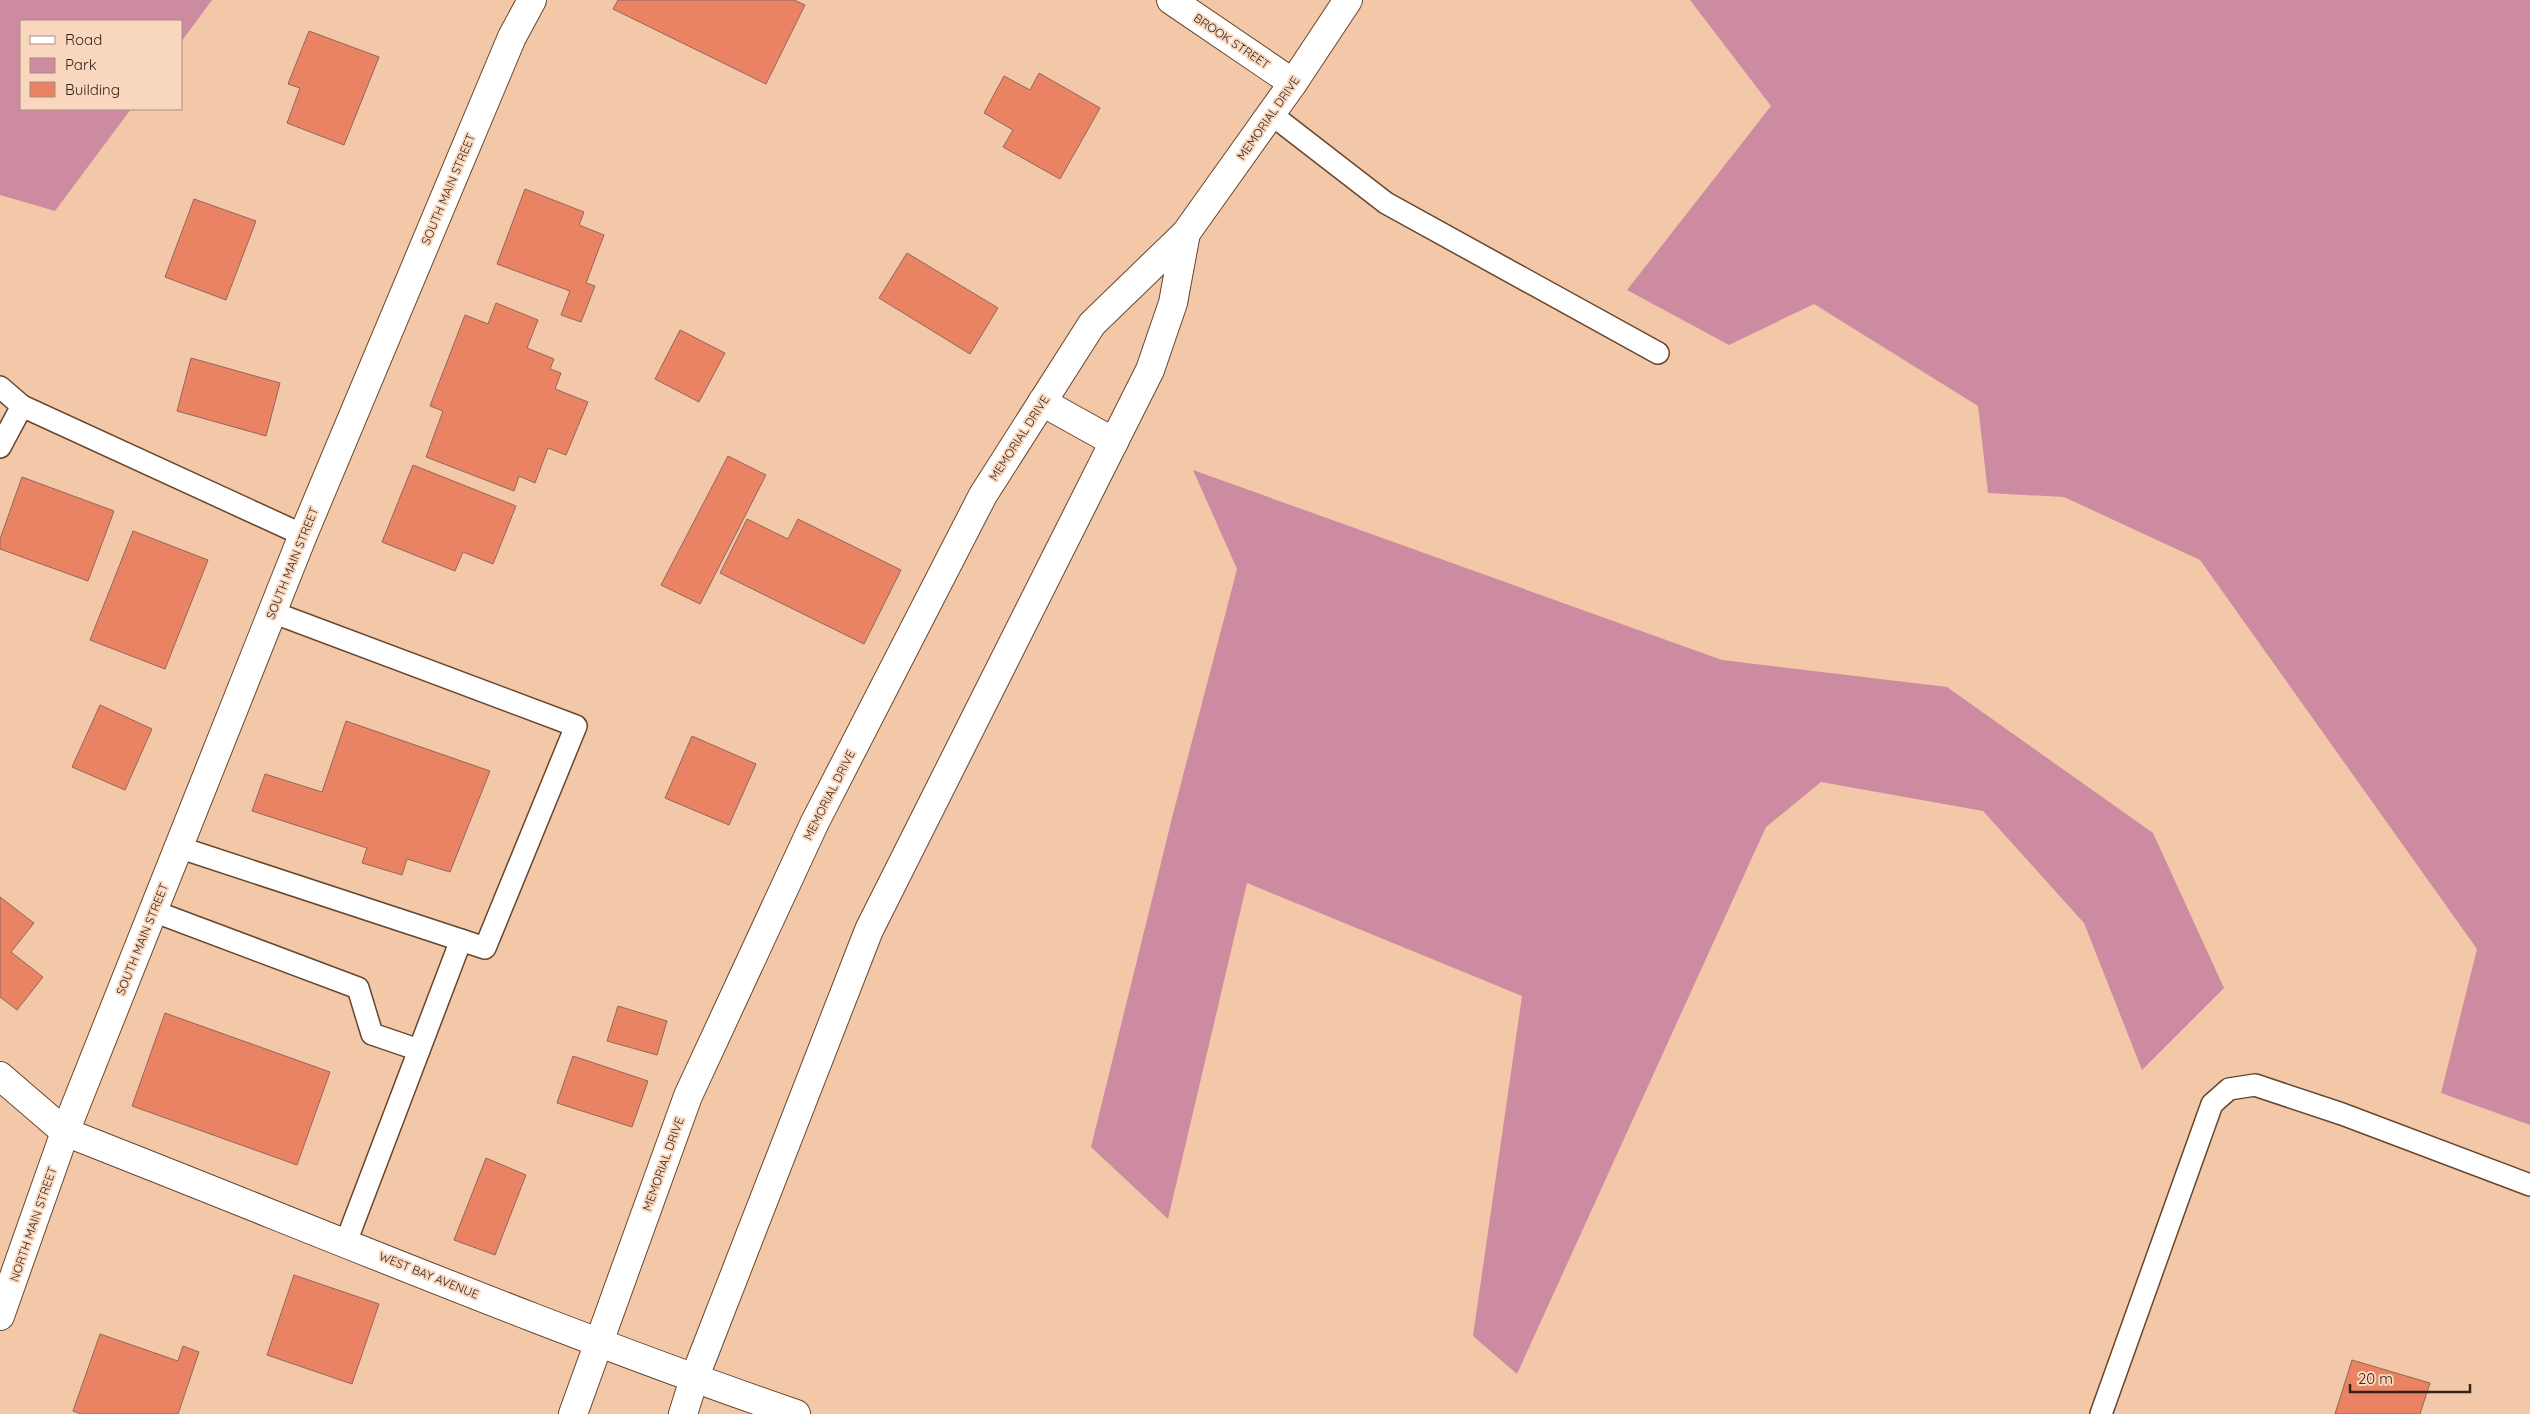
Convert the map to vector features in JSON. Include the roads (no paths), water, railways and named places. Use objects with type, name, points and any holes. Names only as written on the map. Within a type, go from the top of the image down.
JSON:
[{"type":"main road","name":"SOUTH MAIN STREET","points":[[65,1132],[303,535],[512,37],[532,0]]},
{"type":"main road","name":"BROOK STREET","points":[[1171,0],[1293,83]]},
{"type":"main road","name":"MEMORIAL DRIVE","points":[[573,1414],[688,1096],[815,822],[982,495],[1092,324],[1186,233],[1293,83],[1348,0]]},
{"type":"main road","name":"MEMORIAL DRIVE","points":[[684,1414],[694,1379],[869,930],[1150,370],[1173,303],[1186,233]]},
{"type":"main road","points":[[1042,402],[1114,442]]},
{"type":"main road","name":"WEST BAY AVENUE","points":[[0,1076],[65,1132],[694,1379],[796,1414]]},
{"type":"main road","name":"NORTH MAIN STREET","points":[[0,1316],[65,1132]]},
{"type":"lane","points":[[1271,114],[1386,203],[1658,353]]},
{"type":"lane","points":[[0,387],[22,406],[303,535]]},
{"type":"lane","points":[[0,447],[22,406]]},
{"type":"lane","points":[[178,847],[485,948],[576,726],[272,612]]},
{"type":"lane","points":[[153,911],[358,988],[372,1034],[419,1050]]},
{"type":"lane","points":[[346,1242],[461,940]]},
{"type":"lane","points":[[2101,1414],[2212,1104],[2229,1089],[2255,1086],[2342,1114],[2530,1185]]}]
